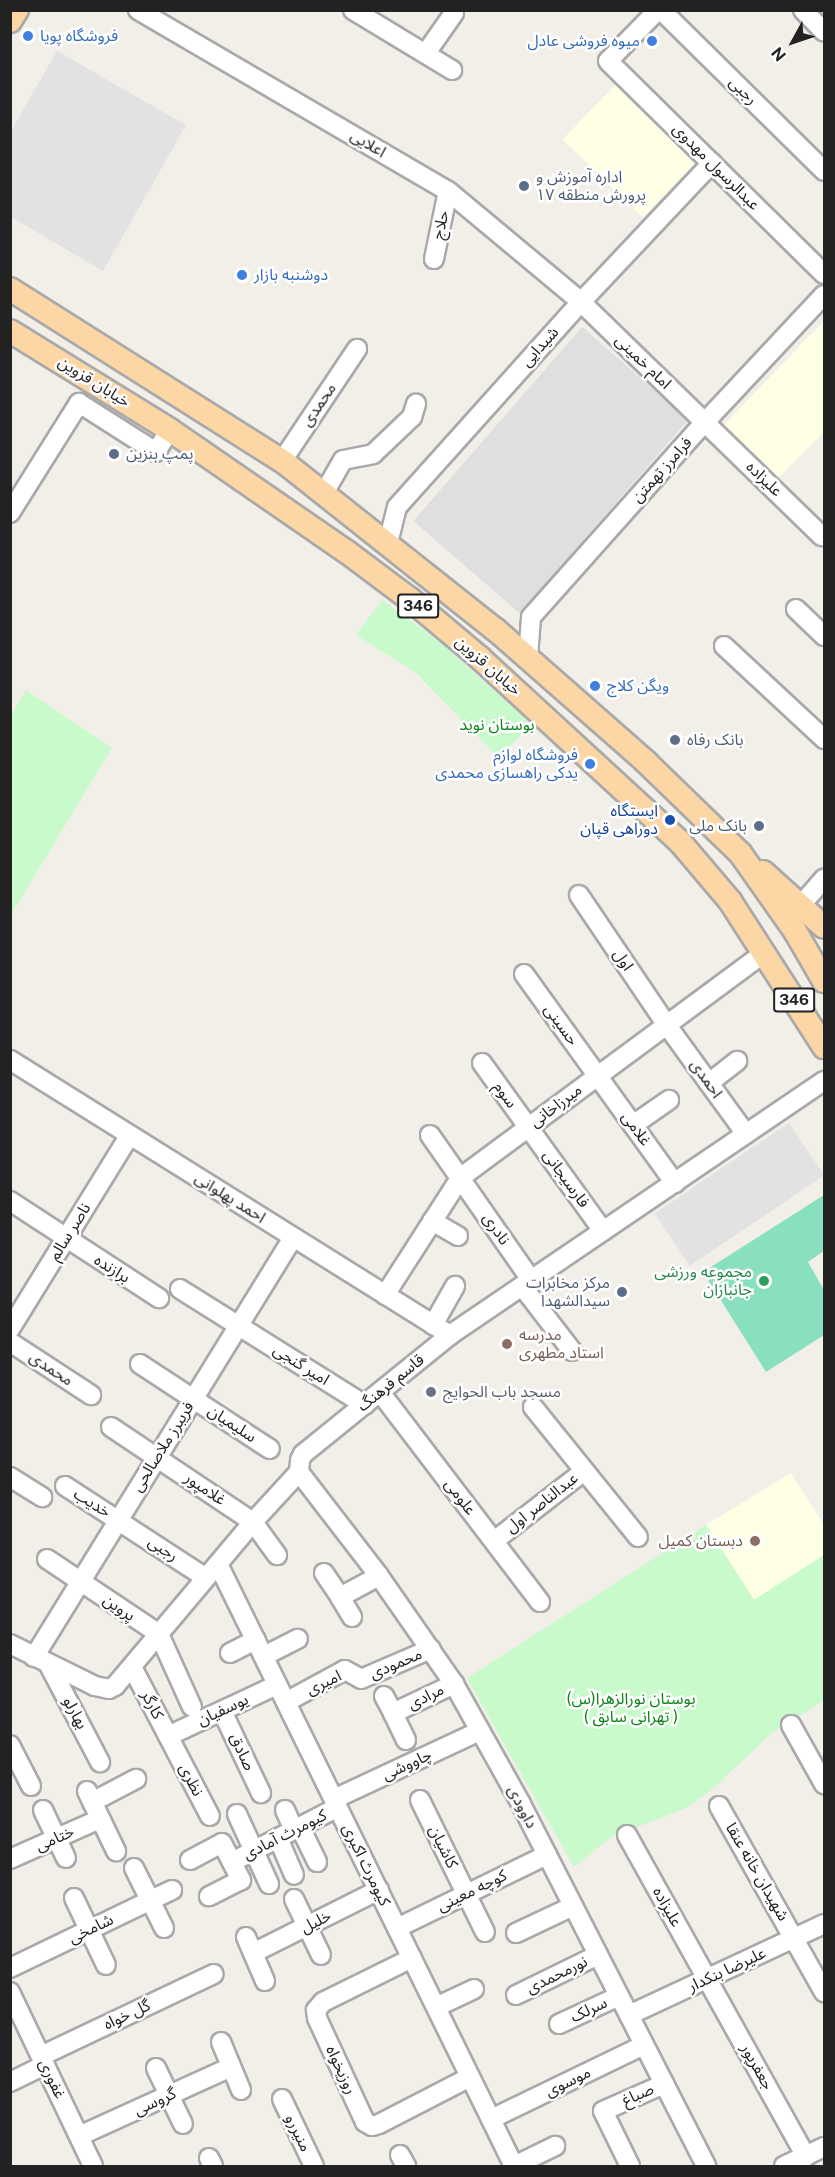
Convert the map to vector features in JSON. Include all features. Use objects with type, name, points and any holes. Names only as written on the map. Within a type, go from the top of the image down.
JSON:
[{"type":"main road","points":[[10,21],[17,10]]},
{"type":"main road","name":"خیابان قزوین","points":[[10,289],[282,461],[388,543],[528,658],[646,762],[740,853],[795,931],[825,981]]},
{"type":"main road","name":"خیابان قزوین","points":[[10,332],[171,430],[356,558],[411,600],[480,658],[680,842],[730,901],[825,1047]]},
{"type":"main road","points":[[740,853],[825,927]]},
{"type":"main road","points":[[764,953],[795,931],[825,953]]},
{"type":"street","name":"اعلایی","points":[[138,10],[448,191],[580,302]]},
{"type":"street","points":[[353,10],[452,70]]},
{"type":"street","name":"عبدالرسول مهدوی","points":[[660,10],[608,61],[825,274]]},
{"type":"street","name":"رجبی","points":[[660,10],[825,171]]},
{"type":"street","points":[[803,10],[825,32]]},
{"type":"street","points":[[426,54],[454,13]]},
{"type":"street","name":"شیدایی","points":[[388,543],[397,507],[580,302],[712,163]]},
{"type":"street","name":"حلاج","points":[[434,259],[448,191]]},
{"type":"street","name":"فرامرز تهمتن","points":[[528,658],[531,617],[705,422],[825,295]]},
{"type":"street","name":"امام خمینی","points":[[580,302],[705,422]]},
{"type":"street","name":"محمدی","points":[[282,461],[357,349]]},
{"type":"street","points":[[10,513],[79,403],[156,452],[171,430]]},
{"type":"street","points":[[324,494],[343,460],[373,454],[412,417],[416,404]]},
{"type":"street","name":"علیزاده","points":[[705,422],[822,536]]},
{"type":"street","points":[[796,609],[825,636]]},
{"type":"street","points":[[724,646],[825,739]]},
{"type":"street","points":[[801,904],[825,879]]},
{"type":"street","name":"اول","points":[[579,895],[666,1024]]},
{"type":"street","name":"میرزاخانی","points":[[385,1295],[460,1178],[764,953]]},
{"type":"street","name":"حسینی","points":[[524,975],[598,1075]]},
{"type":"street","name":"احمدی","points":[[666,1024],[746,1134]]},
{"type":"street","name":"احمد پهلوانی","points":[[10,1060],[450,1335]]},
{"type":"street","points":[[709,1083],[736,1061]]},
{"type":"street","name":"سوم","points":[[482,1063],[528,1127]]},
{"type":"street","name":"غلامی","points":[[598,1075],[675,1183]]},
{"type":"street","name":"قاسم فرهنگ","points":[[10,1644],[102,1689],[115,1686],[253,1522],[299,1473],[303,1454],[450,1335],[825,1081]]},
{"type":"street","points":[[633,1125],[669,1100]]},
{"type":"street","name":"فارسیجانی","points":[[528,1127],[603,1231]]},
{"type":"street","name":"ناصر سالم","points":[[10,1329],[130,1135]]},
{"type":"street","name":"نادری","points":[[430,1135],[572,1351]]},
{"type":"street","name":"برازنده","points":[[10,1201],[159,1298]]},
{"type":"street","points":[[432,1221],[458,1236]]},
{"type":"street","name":"فریبرز ملاصالحی","points":[[42,1661],[80,1582],[293,1237]]},
{"type":"street","points":[[433,1325],[455,1286]]},
{"type":"street","points":[[180,1288],[238,1325]]},
{"type":"street","name":"امیر گنجی","points":[[238,1325],[365,1405]]},
{"type":"street","name":"محمدی","points":[[10,1342],[91,1395]]},
{"type":"street","name":"سلیمیان","points":[[140,1364],[270,1449]]},
{"type":"street","name":"علومی","points":[[380,1392],[540,1602]]},
{"type":"street","name":"عبدالناصر اول","points":[[494,1541],[584,1472],[533,1407]]},
{"type":"street","name":"غلامپور","points":[[111,1427],[253,1522],[277,1555]]},
{"type":"street","points":[[584,1472],[638,1538]]},
{"type":"street","name":"داوودی","points":[[299,1473],[379,1576],[454,1684],[547,1855],[706,2166]]},
{"type":"street","points":[[10,1477],[42,1497]]},
{"type":"street","name":"خدیب","points":[[65,1486],[118,1520]]},
{"type":"street","name":"رجبی","points":[[118,1520],[212,1571]]},
{"type":"street","points":[[46,1559],[80,1582]]},
{"type":"street","name":"کیومرث اکبری","points":[[212,1571],[260,1648],[514,2166]]},
{"type":"street","points":[[324,1573],[352,1617]]},
{"type":"street","points":[[340,1597],[379,1576]]},
{"type":"street","name":"پروین","points":[[80,1582],[159,1634]]},
{"type":"street","points":[[159,1634],[192,1707]]},
{"type":"street","points":[[230,1653],[298,1639]]},
{"type":"street","name":"محمودی","points":[[361,1679],[431,1649]]},
{"type":"street","name":"بهارلو","points":[[42,1661],[100,1762]]},
{"type":"street","name":"کارگر","points":[[132,1667],[170,1739]]},
{"type":"street","name":"امیری","points":[[286,1702],[345,1670],[361,1679]]},
{"type":"street","name":"مرادی","points":[[406,1740],[393,1713],[454,1684]]},
{"type":"street","name":"یوسفیان","points":[[170,1739],[278,1685]]},
{"type":"street","points":[[384,1696],[393,1713]]},
{"type":"street","name":"صادق","points":[[222,1711],[261,1793]]},
{"type":"street","points":[[791,1725],[825,1784]]},
{"type":"street","name":"چاووشی","points":[[336,1803],[480,1731]]},
{"type":"street","name":"نظری","points":[[170,1739],[210,1816]]},
{"type":"street","points":[[10,1745],[31,1786]]},
{"type":"street","points":[[116,1851],[90,1796],[136,1779]]},
{"type":"street","name":"کاشیان","points":[[420,1800],[466,1894]]},
{"type":"street","name":"کیومرث آمادی","points":[[232,1862],[297,1828],[336,1803]]},
{"type":"street","name":"شهیدان خانه‌ عنقا","points":[[719,1806],[794,1939]]},
{"type":"street","points":[[43,1810],[66,1858]]},
{"type":"street","points":[[285,1810],[317,1862]]},
{"type":"street","points":[[237,1814],[269,1884]]},
{"type":"street","name":"ختامی","points":[[10,1859],[100,1819]]},
{"type":"street","name":"علیزاده","points":[[627,1835],[707,1978]]},
{"type":"street","points":[[278,1838],[294,1875]]},
{"type":"street","points":[[190,1860],[222,1844],[232,1862],[241,1880],[209,1896]]},
{"type":"street","name":"کوچه معینی","points":[[397,1928],[547,1855]]},
{"type":"street","points":[[134,1868],[164,1928]]},
{"type":"street","name":"شامخی","points":[[10,1968],[172,1890]]},
{"type":"street","name":"خلیل","points":[[265,1982],[249,1945],[307,1926],[378,1890]]},
{"type":"street","points":[[466,1894],[485,1932]]},
{"type":"street","points":[[74,1898],[106,1965]]},
{"type":"street","points":[[294,1899],[321,1955]]},
{"type":"street","points":[[516,1933],[573,1906]]},
{"type":"street","name":"علیرضا بنکدار","points":[[629,2015],[825,1924]]},
{"type":"street","points":[[794,1939],[825,1992]]},
{"type":"street","name":"نورمحمدی","points":[[516,1995],[598,1955]]},
{"type":"street","name":"روزیخواه","points":[[412,1958],[323,2002],[316,2010],[317,2018],[363,2117],[367,2124],[379,2124],[470,2077]]},
{"type":"street","name":"گل خواه","points":[[10,2082],[43,2060],[214,1974]]},
{"type":"street","name":"جعفرپور","points":[[707,1978],[806,2156]]},
{"type":"street","points":[[436,2007],[474,1989]]},
{"type":"street","name":"غفوری","points":[[10,1992],[93,2166]]},
{"type":"street","name":"سرلک","points":[[559,2024],[619,1996]]},
{"type":"street","points":[[221,2042],[241,2090]]},
{"type":"street","name":"موسوی","points":[[491,2120],[644,2045]]},
{"type":"street","name":"گروسی","points":[[79,2136],[231,2067]]},
{"type":"street","points":[[156,2068],[183,2124]]},
{"type":"street","name":"صباغ","points":[[630,2166],[603,2111],[664,2084]]},
{"type":"street","name":"منیررو","points":[[282,2099],[314,2166]]},
{"type":"street","points":[[514,2166],[555,2146]]},
{"type":"street","points":[[784,2166],[825,2147]]},
{"type":"shaded area","points":[[57,51],[186,125],[103,271],[11,217],[11,131]]},
{"type":"shaded area","points":[[616,84],[697,162],[643,217],[563,139]]},
{"type":"shaded area","points":[[824,321],[824,432],[773,483],[720,429]]},
{"type":"shaded area","points":[[582,327],[688,420],[520,613],[413,521]]},
{"type":"shaded area","points":[[789,1123],[824,1175],[690,1266],[655,1214]]},
{"type":"shaded area","points":[[791,1473],[824,1525],[824,1555],[754,1600],[706,1525]]},
{"type":"green space","name":"بوستان نوید","points":[[382,600],[440,642],[531,724],[499,758],[416,673],[356,635]]},
{"type":"green space","points":[[26,690],[112,748],[11,915],[11,716]]},
{"type":"green space","name":"مجموعه ورزشی جانبازان","points":[[824,1195],[824,1251],[808,1262],[824,1290],[824,1335],[766,1372],[703,1272]]},
{"type":"green space","name":"بوستان نورالزهرا(س) ( تهرانی سابق )","points":[[706,1525],[754,1600],[824,1555],[824,1700],[772,1733],[709,1792],[684,1809],[613,1836],[574,1867],[467,1678]]},
{"type":"place","name":"فروشگاه پویا","points":[[28,36]]},
{"type":"place","name":"میوه فروشی عادل","points":[[652,41]]},
{"type":"place","name":"اداره آموزش و پرورش منطقه ۱۷","points":[[524,186]]},
{"type":"place","name":"دوشنبه بازار","points":[[242,275]]},
{"type":"place","name":"پمپ بنزین","points":[[114,454]]},
{"type":"place","name":"ویگن کلاج","points":[[595,686]]},
{"type":"place","name":"بانک رفاه","points":[[675,740]]},
{"type":"place","name":"فروشگاه لوازم یدکی راهسازی محمدی","points":[[590,764]]},
{"type":"place","name":"ایستگاه دوراهی قپان","points":[[670,820]]},
{"type":"place","name":"بانک ملی","points":[[759,826]]},
{"type":"place","name":"مجموعه ورزشی جانبازان","points":[[764,1281]]},
{"type":"place","name":"مرکز مخابرات سیدالشهدا","points":[[622,1292]]},
{"type":"place","name":"مدرسه استاد مطهری","points":[[507,1344]]},
{"type":"place","name":"مسجد باب الحوایج","points":[[431,1392]]},
{"type":"place","name":"دبستان کمیل","points":[[755,1541]]}]
